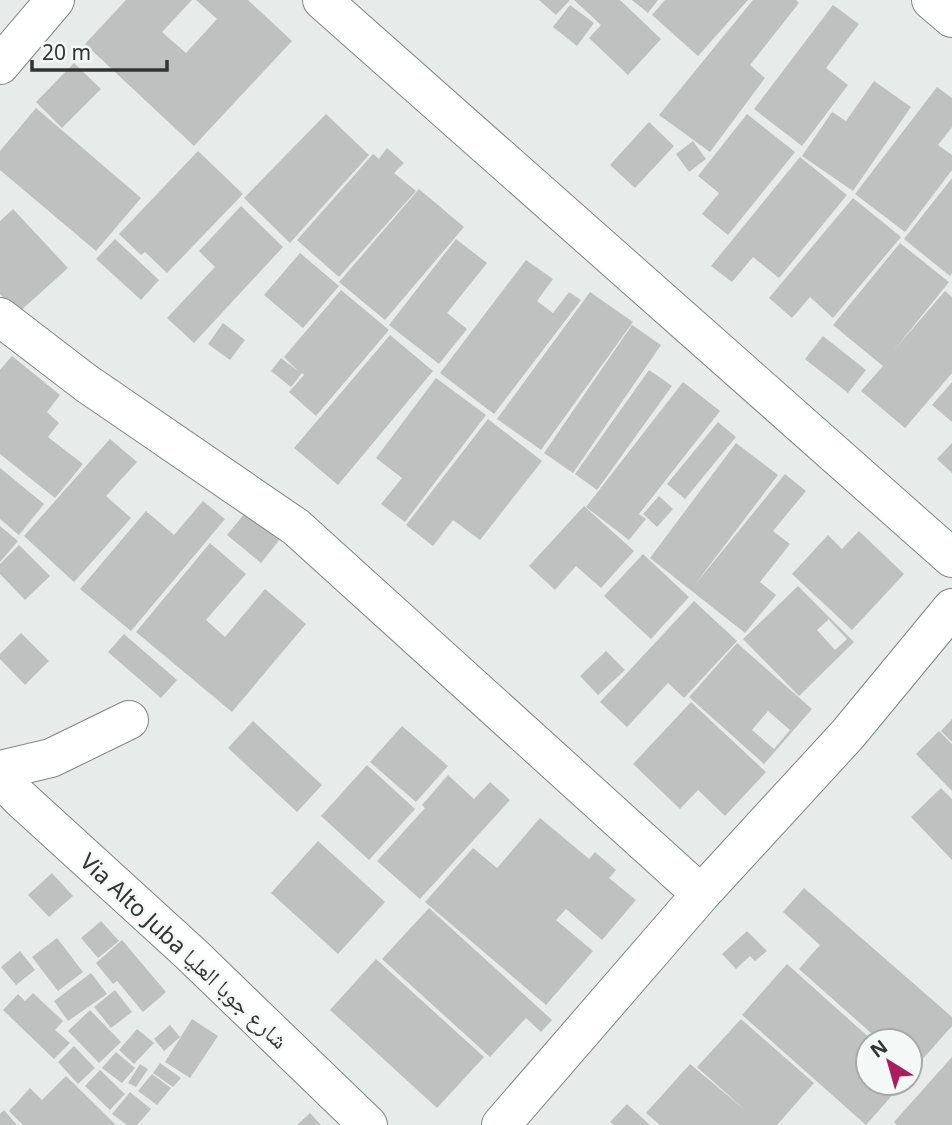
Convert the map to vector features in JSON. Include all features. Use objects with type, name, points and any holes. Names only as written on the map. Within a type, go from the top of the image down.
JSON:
[{"type":"street","points":[[0,65],[55,0]]},
{"type":"street","points":[[322,0],[952,558]]},
{"type":"street","points":[[931,0],[952,18]]},
{"type":"street","points":[[0,317],[86,383],[296,527],[701,894]]},
{"type":"street","points":[[501,1125],[701,894],[848,734],[952,608]]},
{"type":"street","points":[[5,792],[51,758],[129,720]]},
{"type":"street","name":"Via Alto Juba شارع جوبا العليا","points":[[5,792],[191,954],[368,1125]]},
{"type":"building","points":[[126,0],[192,0],[162,32],[186,53],[217,19],[196,0],[248,0],[292,41],[194,146],[85,44]]},
{"type":"building","points":[[539,0],[570,0],[556,15]]},
{"type":"building","points":[[574,0],[620,0],[661,39],[628,75],[589,38],[601,25]]},
{"type":"building","points":[[632,0],[658,0],[648,13]]},
{"type":"building","points":[[665,0],[748,0],[698,56],[652,15]]},
{"type":"building","points":[[753,0],[796,0],[799,3],[750,65],[765,78],[710,152],[659,115]]},
{"type":"building","points":[[570,5],[594,23],[577,46],[553,27]]},
{"type":"building","points":[[833,5],[859,24],[826,68],[848,85],[802,146],[754,109]]},
{"type":"building","points":[[74,63],[101,89],[62,128],[36,102]]},
{"type":"building","points":[[874,81],[911,107],[853,191],[802,156],[832,112],[846,121]]},
{"type":"building","points":[[937,87],[952,98],[952,127],[938,145],[952,155],[952,170],[905,232],[855,194]]},
{"type":"building","points":[[36,108],[141,198],[96,251],[0,170],[0,151]]},
{"type":"building","points":[[326,114],[369,155],[290,243],[244,198]]},
{"type":"building","points":[[747,114],[795,152],[728,235],[702,214],[719,193],[698,176]]},
{"type":"building","points":[[649,122],[674,146],[635,188],[610,165]]},
{"type":"building","points":[[693,141],[706,159],[689,172],[676,154]]},
{"type":"building","points":[[387,148],[404,163],[394,173],[416,191],[339,277],[297,240],[373,154],[379,159]]},
{"type":"building","points":[[198,151],[243,194],[167,273],[145,252],[141,255],[119,234]]},
{"type":"building","points":[[800,157],[847,195],[779,278],[753,257],[732,282],[711,266]]},
{"type":"building","points":[[952,178],[952,273],[950,276],[904,239]]},
{"type":"building","points":[[419,189],[464,227],[385,320],[339,282]]},
{"type":"building","points":[[853,198],[901,237],[833,318],[810,297],[792,318],[769,298]]},
{"type":"building","points":[[241,206],[283,247],[194,343],[167,318],[215,267],[199,251]]},
{"type":"building","points":[[13,209],[68,268],[18,313],[0,294],[0,221]]},
{"type":"building","points":[[115,239],[159,280],[141,300],[96,259]]},
{"type":"building","points":[[456,239],[487,263],[447,313],[467,329],[439,364],[389,325]]},
{"type":"building","points":[[900,243],[949,282],[895,349],[945,291],[952,297],[952,373],[905,428],[861,391],[883,366],[833,325]]},
{"type":"building","points":[[300,253],[339,286],[303,328],[264,295]]},
{"type":"building","points":[[526,260],[553,279],[537,301],[553,313],[569,292],[581,300],[494,414],[440,373]]},
{"type":"building","points":[[341,290],[389,330],[316,416],[289,392],[304,375],[302,373],[291,387],[271,371],[281,358],[299,372],[284,357]]},
{"type":"building","points":[[590,292],[633,322],[541,450],[497,419]]},
{"type":"building","points":[[223,323],[245,340],[230,360],[208,344]]},
{"type":"building","points":[[632,325],[661,345],[573,473],[544,453]]},
{"type":"building","points":[[390,335],[433,371],[338,485],[294,448]]},
{"type":"building","points":[[823,336],[866,370],[848,393],[805,359]]},
{"type":"building","points":[[12,356],[60,395],[47,412],[59,423],[48,437],[83,464],[55,498],[0,454],[0,370]]},
{"type":"building","points":[[649,370],[672,386],[597,490],[575,474]]},
{"type":"building","points":[[436,378],[486,415],[405,522],[381,504],[402,478],[376,458]]},
{"type":"building","points":[[683,382],[720,411],[639,514],[646,519],[629,540],[586,507]]},
{"type":"building","points":[[952,382],[952,422],[932,405]]},
{"type":"building","points":[[488,419],[542,461],[480,540],[453,520],[433,546],[406,525]]},
{"type":"building","points":[[718,422],[736,437],[685,499],[667,484]]},
{"type":"building","points":[[110,439],[137,462],[106,496],[131,518],[74,582],[24,536]]},
{"type":"building","points":[[736,443],[778,475],[693,587],[785,474],[806,491],[773,531],[790,544],[760,582],[776,595],[745,633],[650,558]]},
{"type":"building","points":[[952,443],[952,473],[937,459]]},
{"type":"building","points":[[0,468],[44,504],[19,535],[0,519]]},
{"type":"building","points":[[659,496],[673,509],[657,527],[643,514]]},
{"type":"building","points":[[203,501],[225,519],[131,631],[80,589],[146,511],[174,535]]},
{"type":"building","points":[[584,506],[634,551],[601,588],[576,566],[555,590],[529,566]]},
{"type":"building","points":[[250,507],[284,534],[261,563],[227,535]]},
{"type":"building","points":[[0,526],[18,541],[0,562]]},
{"type":"building","points":[[859,531],[904,574],[852,630],[792,574],[828,535],[842,549]]},
{"type":"building","points":[[210,543],[246,574],[206,620],[225,637],[265,589],[306,624],[232,712],[136,632]]},
{"type":"building","points":[[19,545],[50,576],[25,600],[0,574],[0,564]]},
{"type":"building","points":[[643,554],[689,597],[651,639],[604,596]]},
{"type":"building","points":[[798,586],[854,642],[799,696],[743,639]],"holes":[[[830,618],[847,639],[835,650],[817,630]]]},
{"type":"building","points":[[694,601],[737,641],[684,698],[668,683],[627,727],[600,702]]},
{"type":"building","points":[[21,633],[49,661],[25,685],[0,659],[0,654]]},
{"type":"building","points":[[124,634],[177,680],[161,698],[108,652]]},
{"type":"building","points":[[737,643],[812,709],[764,764],[689,697]],"holes":[[[768,711],[790,730],[774,749],[752,730]]]},
{"type":"building","points":[[606,651],[625,670],[598,695],[580,676]]},
{"type":"building","points":[[691,702],[766,772],[725,816],[698,790],[680,809],[633,764]]},
{"type":"building","points":[[952,719],[952,742],[941,731]]},
{"type":"building","points":[[253,721],[322,785],[297,812],[228,748]]},
{"type":"building","points":[[402,726],[448,766],[416,802],[370,762]]},
{"type":"building","points":[[939,731],[952,744],[952,791],[916,754]]},
{"type":"building","points":[[367,765],[415,809],[369,860],[321,816]]},
{"type":"building","points":[[448,775],[474,799],[490,782],[510,800],[420,899],[377,861],[425,808],[422,805]]},
{"type":"building","points":[[941,788],[952,799],[952,860],[911,817]]},
{"type":"building","points":[[540,818],[589,859],[595,852],[616,870],[609,878],[636,900],[602,940],[566,909],[556,920],[593,951],[546,1005],[425,902],[473,848],[497,868]]},
{"type":"building","points":[[318,841],[385,902],[338,954],[271,893]]},
{"type":"building","points":[[52,873],[73,896],[49,917],[28,895]]},
{"type":"building","points":[[804,888],[952,1017],[952,1026],[924,1058],[924,1027],[864,1027],[799,969],[820,945],[783,912]]},
{"type":"building","points":[[429,908],[552,1020],[541,1032],[526,1018],[490,1057],[382,959]]},
{"type":"building","points":[[101,921],[119,941],[98,958],[81,938]]},
{"type":"building","points":[[747,931],[767,951],[755,961],[750,956],[736,969],[722,954]]},
{"type":"building","points":[[57,938],[83,972],[58,991],[32,957]]},
{"type":"building","points":[[122,940],[166,992],[143,1012],[117,981],[113,984],[96,963]]},
{"type":"building","points":[[20,951],[35,970],[16,985],[1,967]]},
{"type":"building","points":[[376,959],[484,1057],[437,1108],[330,1010]]},
{"type":"building","points":[[787,964],[857,1027],[854,1027],[854,1097],[891,1097],[866,1125],[742,1015]]},
{"type":"building","points":[[91,973],[107,994],[68,1021],[54,1001]]},
{"type":"building","points":[[115,990],[132,1012],[111,1028],[94,1007]]},
{"type":"building","points":[[33,993],[63,1021],[55,1030],[70,1043],[54,1059],[3,1010],[18,994],[25,1001]]},
{"type":"building","points":[[90,1010],[121,1042],[99,1063],[68,1031]]},
{"type":"building","points":[[192,1019],[218,1036],[190,1078],[165,1062]]},
{"type":"building","points":[[741,1019],[814,1083],[777,1125],[660,1125],[646,1113],[690,1064],[745,1110],[697,1067]]},
{"type":"building","points":[[170,1025],[180,1037],[164,1051],[154,1039]]},
{"type":"building","points":[[137,1029],[154,1043],[134,1064],[119,1050]]},
{"type":"building","points":[[74,1046],[95,1068],[78,1084],[58,1062]]},
{"type":"building","points":[[116,1052],[135,1068],[122,1083],[102,1068]]},
{"type":"building","points":[[952,1057],[952,1125],[897,1125],[894,1122],[916,1097],[924,1097],[924,1088]]},
{"type":"building","points":[[160,1063],[181,1078],[173,1087],[153,1073]]},
{"type":"building","points":[[140,1064],[148,1069],[136,1087],[128,1083]]},
{"type":"building","points":[[100,1070],[125,1094],[110,1110],[85,1086]]},
{"type":"building","points":[[152,1074],[171,1088],[157,1105],[138,1091]]},
{"type":"building","points":[[66,1076],[116,1125],[23,1125],[9,1111],[30,1088],[42,1100]]},
{"type":"building","points":[[130,1092],[151,1109],[137,1125],[127,1125],[112,1114]]},
{"type":"building","points":[[627,1104],[650,1125],[614,1125],[610,1122]]},
{"type":"building","points":[[4,1110],[17,1125],[0,1125],[0,1114]]},
{"type":"building","points":[[310,1113],[321,1125],[297,1125]]}]
